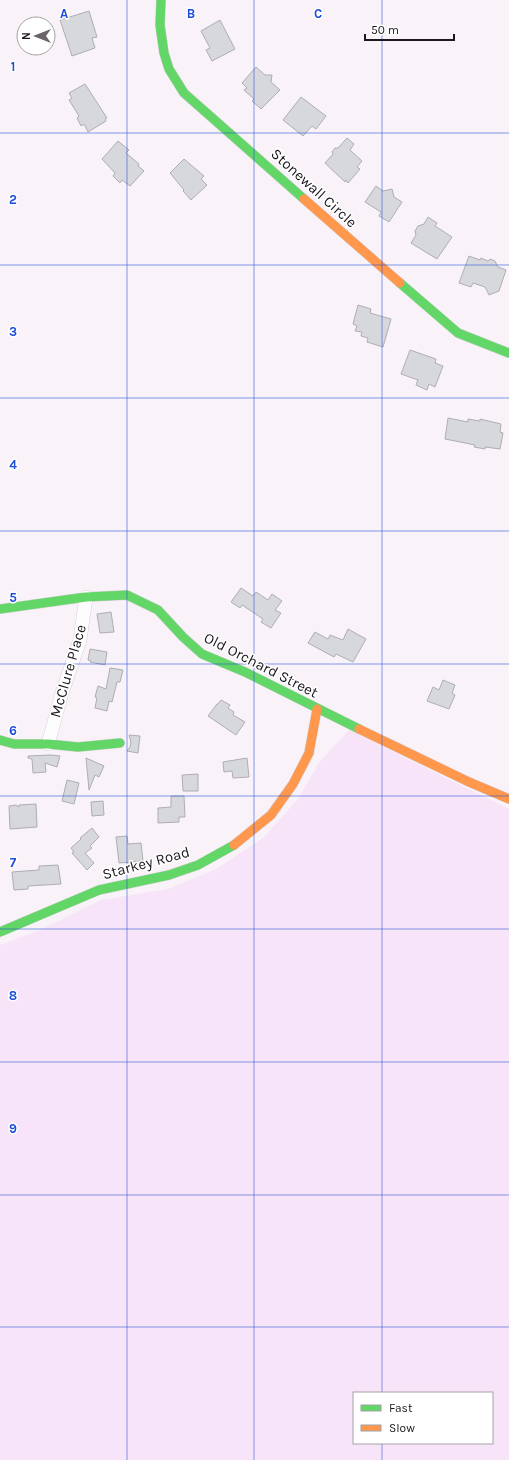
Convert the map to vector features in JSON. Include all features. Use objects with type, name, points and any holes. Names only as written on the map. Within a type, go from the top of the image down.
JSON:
[{"type":"street","name":"Stonewall Circle","points":[[161,0],[159,10],[162,45],[168,68],[184,93],[458,333],[509,353]]},
{"type":"street","name":"Old Orchard Street","points":[[0,609],[86,597],[127,594],[158,610],[183,637],[202,654],[245,672],[317,709],[469,782],[509,799]]},
{"type":"street","name":"McClure Place","points":[[48,744],[62,693],[80,640],[86,597]]},
{"type":"street","name":"Starkey Road","points":[[0,932],[99,890],[170,875],[198,865],[233,846],[271,815],[293,784],[309,752],[317,709]]},
{"type":"street","points":[[0,740],[14,744],[48,744],[78,747],[120,743]]},
{"type":"shaded area","points":[[349,730],[509,809],[509,1460],[0,1460],[0,945],[40,930],[101,900],[168,889],[216,869],[263,838],[298,799],[320,761]]},
{"type":"building","points":[[89,11],[97,37],[92,38],[95,48],[72,56],[60,20]]},
{"type":"building","points":[[220,20],[235,49],[212,61],[206,50],[210,48],[201,31]]},
{"type":"building","points":[[256,67],[265,75],[272,75],[271,82],[280,90],[261,109],[252,101],[254,99],[244,90],[247,88],[242,83]]},
{"type":"building","points":[[85,84],[107,118],[105,119],[106,121],[88,132],[84,124],[81,126],[77,118],[79,116],[69,100],[72,98],[69,93]]},
{"type":"building","points":[[301,97],[326,116],[316,129],[312,126],[303,136],[283,120]]},
{"type":"building","points":[[347,138],[354,144],[350,150],[362,161],[357,167],[360,169],[348,183],[346,180],[345,182],[325,163],[333,154],[332,152],[335,148],[338,148]]},
{"type":"building","points":[[118,141],[129,150],[126,153],[139,164],[138,166],[144,171],[130,186],[122,180],[120,183],[113,176],[115,173],[102,159]]},
{"type":"building","points":[[184,159],[204,176],[201,179],[207,185],[191,200],[170,173]]},
{"type":"building","points":[[376,186],[383,191],[392,189],[394,197],[402,202],[389,222],[379,216],[381,212],[365,202]]},
{"type":"building","points":[[428,217],[437,223],[435,226],[452,237],[437,259],[411,243],[416,235],[415,231],[418,226],[424,224]]},
{"type":"building","points":[[469,256],[480,260],[481,258],[488,261],[490,259],[495,261],[498,267],[506,270],[499,291],[489,295],[485,287],[473,283],[471,287],[459,283]]},
{"type":"building","points":[[358,305],[371,309],[370,313],[391,319],[383,347],[367,342],[368,338],[361,336],[362,332],[355,331],[357,326],[353,324]]},
{"type":"building","points":[[410,350],[436,359],[435,363],[443,366],[435,387],[429,384],[427,390],[416,385],[418,380],[401,374]]},
{"type":"building","points":[[448,418],[468,422],[468,419],[480,421],[480,419],[501,424],[500,432],[503,433],[500,449],[474,447],[475,445],[445,439]]},
{"type":"building","points":[[241,588],[253,596],[256,592],[268,600],[272,594],[282,601],[275,610],[281,613],[271,628],[261,622],[263,619],[242,605],[240,608],[231,602]]},
{"type":"building","points":[[111,612],[114,632],[100,633],[97,614]]},
{"type":"building","points":[[348,629],[366,639],[353,662],[336,654],[334,657],[308,643],[315,632],[328,639],[330,635],[343,640]]},
{"type":"building","points":[[90,649],[107,652],[105,665],[90,662],[91,661],[88,660]]},
{"type":"building","points":[[110,668],[123,670],[120,682],[117,682],[112,702],[109,701],[107,711],[95,708],[97,698],[95,697],[98,686],[106,689]]},
{"type":"building","points":[[443,680],[455,685],[452,693],[455,695],[449,709],[427,701],[433,687],[439,690]]},
{"type":"building","points":[[221,700],[230,705],[228,708],[234,712],[233,715],[245,722],[236,735],[208,716]]},
{"type":"building","points":[[129,735],[140,736],[138,753],[127,751],[131,742]]},
{"type":"building","points":[[28,756],[60,756],[57,767],[45,763],[46,772],[33,773],[32,759],[28,758]]},
{"type":"building","points":[[86,758],[104,766],[99,777],[95,775],[89,790]]},
{"type":"building","points":[[247,758],[249,777],[233,778],[232,771],[224,772],[223,762]]},
{"type":"building","points":[[198,774],[198,791],[183,791],[182,775]]},
{"type":"building","points":[[67,780],[79,783],[74,804],[62,801]]},
{"type":"building","points":[[171,796],[184,796],[185,817],[179,817],[179,822],[158,823],[158,808],[171,807]]},
{"type":"building","points":[[103,801],[104,815],[92,816],[91,802]]},
{"type":"building","points":[[36,804],[37,827],[10,829],[9,806],[16,805],[19,807],[19,805]]},
{"type":"building","points":[[92,828],[99,837],[90,846],[92,848],[85,853],[94,863],[87,870],[72,853],[74,852],[71,848]]},
{"type":"building","points":[[127,836],[128,844],[141,843],[143,861],[119,863],[116,837]]},
{"type":"building","points":[[58,865],[61,884],[28,886],[28,889],[14,890],[12,872],[39,870],[39,866]]},
{"type":"traffic: fast","points":[[161,0],[160,25],[164,53],[169,69],[184,93],[304,199]]},
{"type":"traffic: fast","points":[[400,283],[458,333],[509,353]]},
{"type":"traffic: fast","points":[[0,609],[86,597],[127,595],[158,610],[183,637],[202,654],[245,672],[359,729]]},
{"type":"traffic: fast","points":[[0,740],[14,744],[48,744],[78,747],[120,743]]},
{"type":"traffic: fast","points":[[0,932],[99,890],[169,875],[198,865],[234,845]]},
{"type":"traffic: slow","points":[[304,199],[400,283]]},
{"type":"traffic: slow","points":[[234,845],[271,815],[293,784],[309,753],[317,709]]},
{"type":"traffic: slow","points":[[359,729],[469,782],[509,799]]}]
